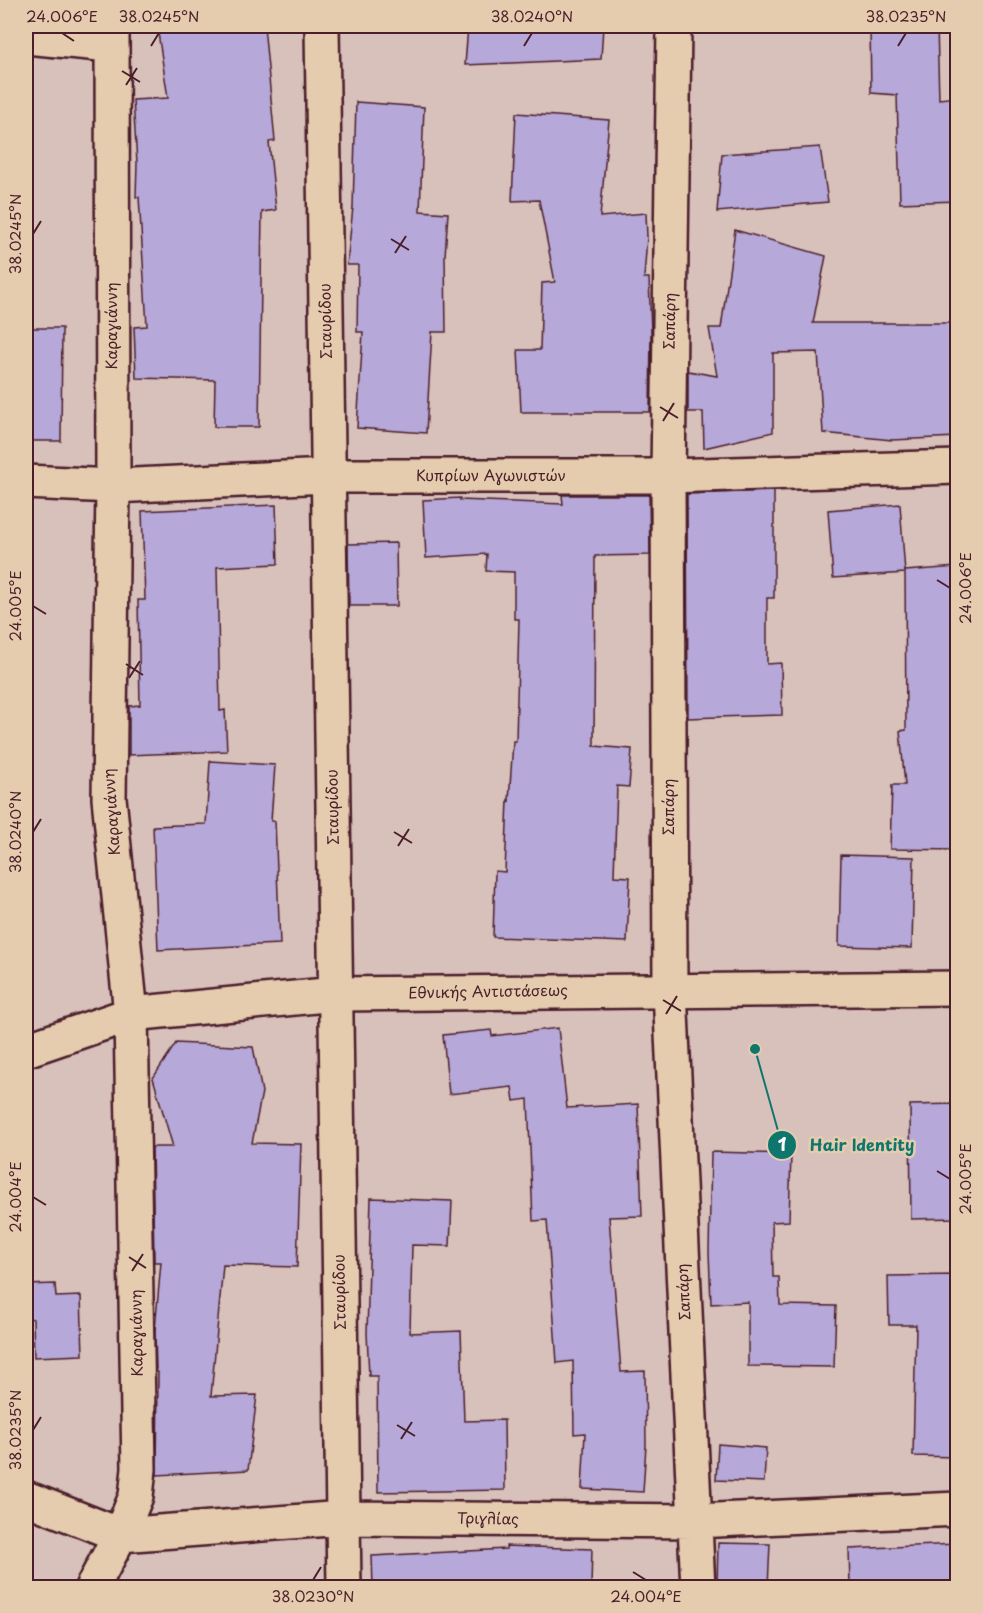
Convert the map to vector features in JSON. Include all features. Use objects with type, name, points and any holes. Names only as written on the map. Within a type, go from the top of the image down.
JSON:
[{"type":"street","name":"Σταυρίδου","points":[[322,26],[344,1587]]},
{"type":"street","name":"Σαπάρη","points":[[674,26],[668,476],[670,990],[698,1587]]},
{"type":"street","points":[[26,37],[111,35]]},
{"type":"street","name":"Καραγιάννη","points":[[92,1587],[120,1535],[136,1496],[139,1469],[131,1014],[109,798],[113,486],[111,35]]},
{"type":"street","name":"Κυπρίων Αγωνιστών","points":[[26,482],[113,486],[328,476],[668,476],[957,467]]},
{"type":"street","name":"Εθνικής Αντιστάσεως","points":[[26,1050],[131,1014],[336,994],[957,988]]},
{"type":"street","name":"Τριγλίας","points":[[26,1498],[120,1535],[344,1518],[695,1521],[957,1509]]},
{"type":"building","points":[[157,26],[264,26],[275,141],[269,142],[276,210],[262,212],[259,427],[214,427],[215,380],[136,378],[134,327],[147,326],[139,197],[136,197],[137,163],[133,100],[168,98]]},
{"type":"building","points":[[468,26],[603,26],[601,59],[465,65]]},
{"type":"building","points":[[870,26],[937,26],[939,99],[957,97],[957,201],[900,203],[897,95],[871,93]]},
{"type":"building","points":[[356,102],[424,107],[420,211],[448,213],[445,256],[446,332],[432,332],[426,433],[357,428],[363,332],[357,332],[358,265],[347,265],[353,207]]},
{"type":"building","points":[[516,113],[609,120],[600,217],[646,213],[644,278],[649,278],[650,412],[521,412],[518,350],[540,350],[542,283],[555,282],[539,200],[512,201]]},
{"type":"building","points":[[820,147],[828,202],[717,212],[722,154]]},
{"type":"building","points":[[735,230],[826,256],[813,323],[957,323],[957,437],[892,440],[823,433],[818,352],[773,353],[773,432],[704,448],[703,412],[688,412],[688,371],[717,376],[709,328],[721,328]]},
{"type":"building","points":[[26,328],[62,328],[61,441],[26,441]]},
{"type":"building","points":[[774,491],[774,598],[767,598],[767,664],[781,663],[782,715],[688,718],[687,494]]},
{"type":"building","points":[[562,495],[649,495],[650,555],[595,556],[594,746],[632,749],[629,787],[617,786],[614,876],[630,877],[627,942],[493,937],[495,871],[505,872],[508,800],[513,741],[516,741],[519,619],[514,619],[514,572],[486,571],[487,554],[426,558],[423,500],[460,498],[460,500],[563,504]]},
{"type":"building","points":[[900,504],[905,573],[833,578],[828,510]]},
{"type":"building","points":[[276,505],[278,564],[217,567],[220,711],[225,710],[227,751],[129,755],[129,706],[140,705],[138,600],[145,600],[142,511]]},
{"type":"building","points":[[396,543],[397,606],[349,606],[348,544]]},
{"type":"building","points":[[957,567],[957,850],[890,849],[892,785],[905,785],[900,731],[906,730],[905,571]]},
{"type":"building","points":[[210,761],[275,765],[271,821],[275,821],[280,944],[158,950],[153,826],[206,824]]},
{"type":"building","points":[[841,855],[914,857],[912,948],[839,946]]},
{"type":"building","points":[[558,1028],[567,1108],[638,1104],[642,1216],[609,1217],[621,1372],[645,1371],[646,1445],[643,1492],[582,1489],[585,1433],[574,1434],[573,1361],[557,1363],[547,1220],[533,1221],[528,1099],[514,1101],[512,1087],[449,1094],[443,1035],[491,1030],[492,1036]]},
{"type":"building","points":[[176,1043],[253,1047],[262,1092],[252,1143],[301,1144],[297,1267],[223,1265],[211,1396],[257,1395],[248,1470],[157,1475],[158,1372],[156,1372],[155,1330],[161,1262],[154,1262],[152,1147],[173,1147],[153,1078]]},
{"type":"building","points":[[957,1104],[957,1218],[911,1219],[910,1105]]},
{"type":"building","points":[[711,1152],[791,1154],[789,1221],[772,1222],[773,1277],[779,1277],[780,1305],[836,1306],[834,1367],[748,1366],[748,1302],[711,1304],[709,1252]]},
{"type":"building","points":[[371,1198],[452,1201],[450,1246],[412,1245],[410,1333],[461,1331],[464,1421],[504,1420],[505,1490],[378,1492],[377,1376],[369,1376],[367,1333]]},
{"type":"building","points":[[957,1275],[957,1457],[913,1456],[916,1325],[889,1325],[888,1276]]},
{"type":"building","points":[[55,1284],[56,1297],[81,1296],[83,1355],[34,1357],[33,1319],[26,1317],[26,1285]]},
{"type":"building","points":[[718,1444],[766,1448],[764,1482],[716,1480]]},
{"type":"building","points":[[718,1543],[770,1544],[768,1587],[717,1587]]},
{"type":"building","points":[[957,1544],[957,1584],[927,1587],[850,1587],[849,1549]]},
{"type":"building","points":[[506,1546],[592,1549],[591,1587],[373,1587],[372,1556],[506,1549]]},
{"type":"place","name":"Hair Identity","points":[[755,1049]]}]
